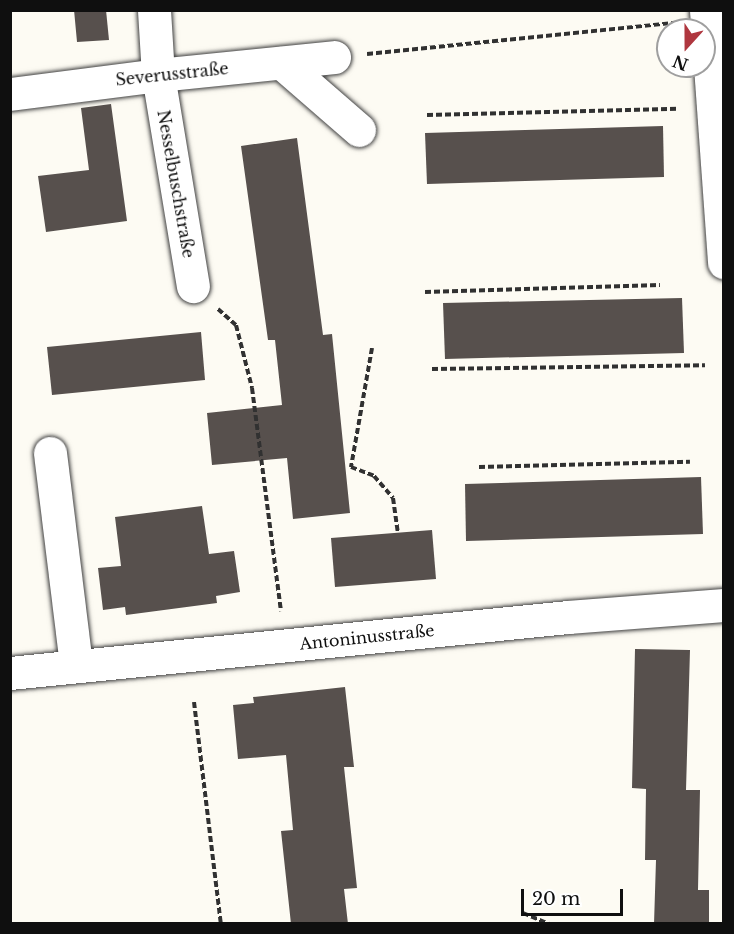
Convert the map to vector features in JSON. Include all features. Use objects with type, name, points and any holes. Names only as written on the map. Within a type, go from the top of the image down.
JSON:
[{"type":"street","name":"Nesselbuschstraße","points":[[154,10],[158,75],[193,286]]},
{"type":"street","points":[[706,10],[723,262]]},
{"type":"street","name":"Severusstraße","points":[[10,94],[158,75],[334,57]]},
{"type":"street","points":[[282,63],[359,130]]},
{"type":"street","points":[[50,453],[76,665]]},
{"type":"street","name":"Antoninusstraße","points":[[10,673],[568,617],[723,605]]},
{"type":"path","points":[[334,57],[656,24]]},
{"type":"path","points":[[427,115],[681,109]]},
{"type":"path","points":[[425,292],[660,285]]},
{"type":"path","points":[[193,286],[236,325],[252,388],[281,613]]},
{"type":"path","points":[[372,348],[351,467],[374,476],[393,498],[398,533]]},
{"type":"path","points":[[432,369],[705,365]]},
{"type":"path","points":[[479,467],[690,462]]},
{"type":"path","points":[[194,702],[221,924]]},
{"type":"path","points":[[524,913],[549,924]]},
{"type":"building","points":[[74,10],[106,10],[109,40],[77,42]]},
{"type":"building","points":[[111,104],[127,221],[46,232],[38,176],[89,170],[81,108]]},
{"type":"building","points":[[663,126],[664,177],[427,184],[425,133]]},
{"type":"building","points":[[297,138],[323,335],[332,334],[350,513],[293,519],[287,458],[212,465],[207,413],[282,405],[275,340],[268,340],[241,146]]},
{"type":"building","points":[[682,298],[684,353],[445,359],[443,303]]},
{"type":"building","points":[[201,332],[205,380],[52,395],[47,347]]},
{"type":"building","points":[[701,477],[703,534],[466,541],[465,484]]},
{"type":"building","points":[[202,506],[209,554],[234,551],[240,592],[216,596],[217,603],[126,615],[125,607],[103,610],[98,568],[121,566],[115,517]]},
{"type":"building","points":[[432,530],[436,579],[335,587],[331,538]]},
{"type":"building","points":[[635,649],[690,650],[686,790],[700,790],[698,890],[709,890],[709,924],[654,924],[656,860],[645,860],[646,789],[632,788]]},
{"type":"building","points":[[345,687],[354,767],[344,767],[357,888],[344,889],[348,924],[291,924],[281,831],[293,830],[286,755],[238,759],[233,705],[254,703],[253,697]]}]
